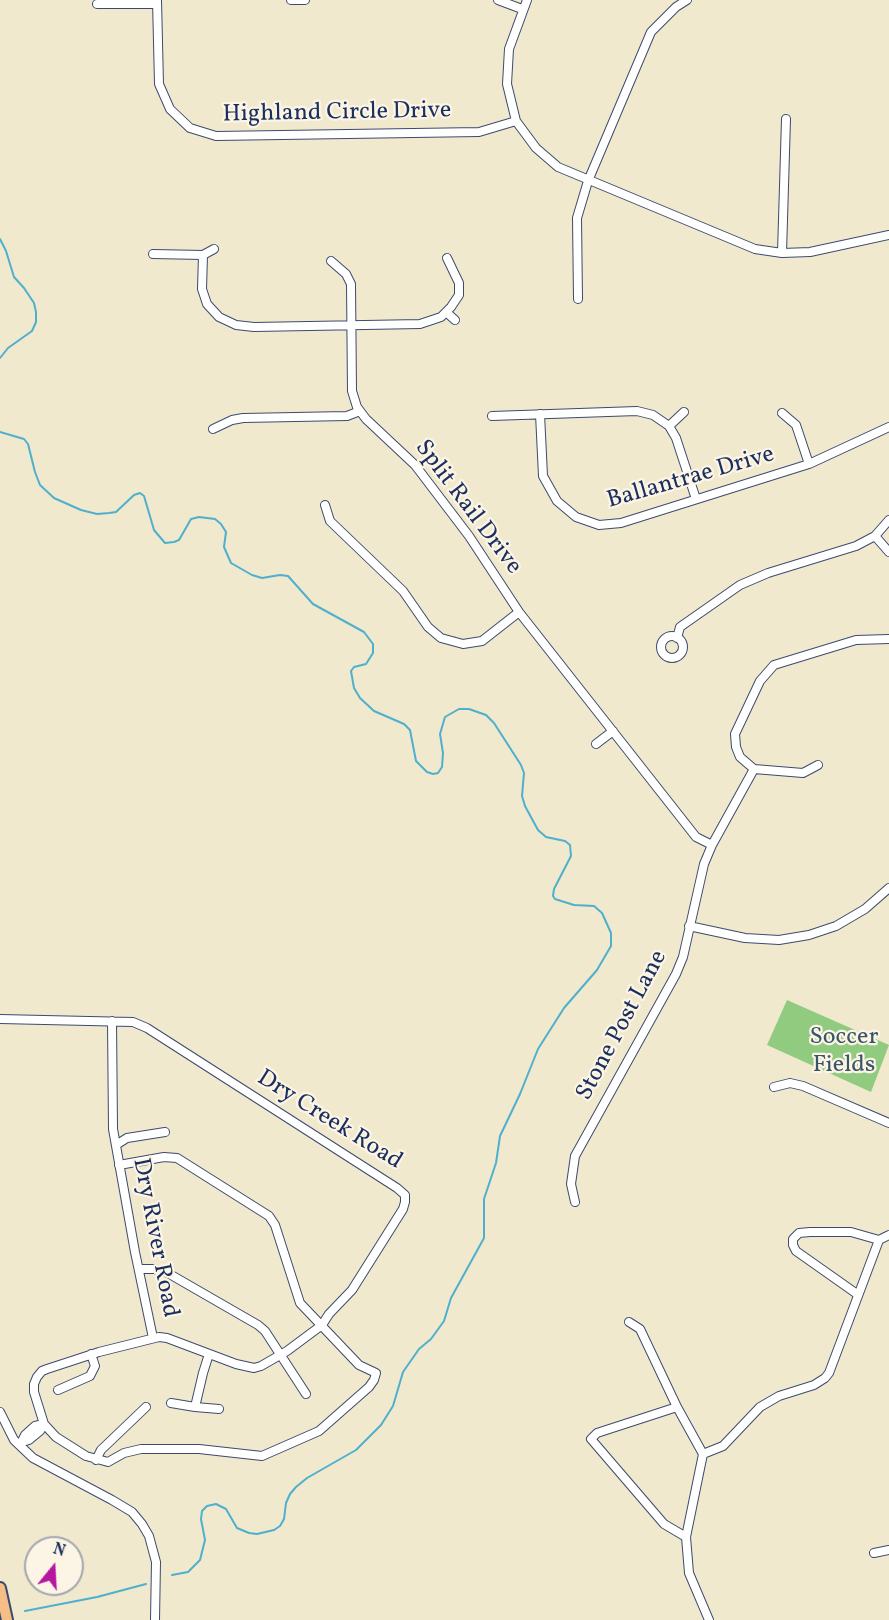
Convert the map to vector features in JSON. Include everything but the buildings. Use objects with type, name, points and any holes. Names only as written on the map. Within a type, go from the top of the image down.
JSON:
[{"type":"highway","points":[[0,1588],[7,1620]]},
{"type":"street","points":[[291,0],[305,0]]},
{"type":"street","points":[[498,0],[522,9]]},
{"type":"street","points":[[527,0],[509,49],[507,84],[516,121],[536,148],[558,167],[755,249],[782,253],[810,252],[889,235]]},
{"type":"street","points":[[578,299],[577,218],[588,181],[651,32],[676,7],[687,0]]},
{"type":"street","points":[[97,4],[157,2]]},
{"type":"street","name":"Highland Circle Drive","points":[[157,2],[159,84],[170,110],[190,128],[216,136],[479,132],[516,121]]},
{"type":"street","points":[[782,253],[786,119]]},
{"type":"street","points":[[153,254],[202,255],[214,249]]},
{"type":"street","points":[[202,255],[202,290],[207,304],[219,317],[236,325],[254,327],[420,324],[441,316],[459,295],[459,283],[447,258]]},
{"type":"street","name":"Split Rail Drive","points":[[331,261],[346,274],[351,284],[352,391],[360,411],[415,465],[469,536],[519,612],[696,837],[712,845]]},
{"type":"street","points":[[446,312],[455,320]]},
{"type":"street","points":[[213,429],[232,420],[243,418],[347,416],[360,411]]},
{"type":"street","points":[[492,416],[637,411],[653,415],[669,426],[676,438],[696,499]]},
{"type":"street","points":[[669,426],[684,412]]},
{"type":"street","points":[[782,413],[796,425],[809,464]]},
{"type":"street","name":"Ballantrae Drive","points":[[540,414],[543,476],[557,501],[576,517],[598,525],[621,523],[809,464],[888,430]]},
{"type":"street","points":[[325,505],[330,521],[403,591],[428,627],[441,638],[463,644],[482,641],[519,612]]},
{"type":"street","points":[[677,638],[680,627],[740,585],[768,573],[856,546],[875,536],[889,520]]},
{"type":"street","points":[[875,536],[889,552]]},
{"type":"street","points":[[818,765],[803,773],[754,769],[740,757],[735,734],[760,681],[774,665],[856,640],[889,639]]},
{"type":"street","points":[[596,744],[613,731]]},
{"type":"street","name":"Stone Post Lane","points":[[575,1202],[571,1184],[575,1156],[676,974],[683,957],[704,864],[754,769]]},
{"type":"street","points":[[689,926],[745,938],[778,940],[809,935],[836,926],[865,909],[889,888]]},
{"type":"street","name":"Dry Creek Road","points":[[0,1019],[133,1022],[147,1028],[405,1195],[403,1209],[352,1290],[322,1325],[279,1355],[254,1368],[167,1338],[153,1338],[91,1354],[42,1371],[37,1377],[34,1392],[44,1424]]},
{"type":"street","name":"Dry River Road","points":[[112,1021],[112,1115],[119,1165],[153,1338]]},
{"type":"street","points":[[774,1087],[790,1083],[803,1086],[889,1124]]},
{"type":"street","name":"Dry River Road","points":[[116,1145],[127,1138],[165,1132]]},
{"type":"street","points":[[20,1443],[29,1440],[40,1431],[44,1424],[56,1437],[96,1460],[108,1462],[124,1453],[141,1449],[199,1449],[262,1456],[319,1431],[369,1387],[376,1373],[359,1365],[300,1303],[269,1216],[177,1158],[164,1157],[119,1165]]},
{"type":"street","points":[[857,1294],[796,1251],[793,1239],[799,1233],[851,1232],[879,1240]]},
{"type":"street","points":[[703,1454],[723,1446],[760,1407],[779,1396],[825,1378],[829,1373],[879,1240],[889,1235]]},
{"type":"street","points":[[139,1269],[166,1272],[258,1325],[265,1331],[306,1394]]},
{"type":"street","points":[[629,1322],[640,1329],[677,1407],[703,1454],[686,1537],[689,1573],[709,1620]]},
{"type":"street","points":[[58,1390],[90,1376],[95,1366],[91,1354]]},
{"type":"street","points":[[195,1407],[209,1354]]},
{"type":"street","points":[[171,1403],[219,1409]]},
{"type":"street","points":[[96,1460],[101,1450],[146,1407]]},
{"type":"street","points":[[677,1407],[597,1434],[591,1439],[664,1524],[686,1537]]},
{"type":"street","points":[[0,1412],[10,1432],[33,1458],[132,1512],[142,1524],[149,1536],[156,1562],[155,1620]]},
{"type":"street","points":[[874,1553],[889,1550]]},
{"type":"green space","name":"Soccer Fields","points":[[787,1000],[889,1045],[871,1092],[767,1045]]},
{"type":"waterway","points":[[0,239],[14,277],[34,303],[36,312],[36,322],[32,331],[8,348],[0,358]]},
{"type":"waterway","points":[[0,432],[24,439],[28,444],[40,485],[54,498],[81,510],[97,514],[116,512],[134,495],[140,493],[144,496],[154,530],[165,543],[179,540],[191,519],[199,517],[215,519],[226,532],[224,547],[231,563],[262,578],[288,576],[313,604],[364,632],[373,644],[373,653],[366,664],[354,667],[351,671],[354,688],[360,698],[374,711],[404,724],[410,730],[416,761],[427,772],[438,773],[442,767],[443,753],[440,734],[445,717],[459,709],[469,709],[486,715],[494,723],[521,765],[524,773],[522,796],[538,830],[546,837],[565,841],[570,845],[571,856],[554,889],[553,896],[555,899],[574,905],[594,906],[602,913],[611,933],[611,946],[597,970],[564,1008],[538,1049],[500,1136],[496,1163],[484,1199],[484,1238],[451,1298],[444,1321],[431,1339],[419,1349],[403,1372],[393,1406],[381,1425],[356,1450],[307,1478],[296,1487],[286,1503],[284,1519],[274,1530],[257,1534],[249,1533],[237,1528],[226,1509],[216,1504],[207,1506],[202,1511],[201,1519],[205,1540],[200,1560],[188,1572],[172,1575]]},
{"type":"waterway","points":[[25,1611],[97,1597],[146,1584]]}]
